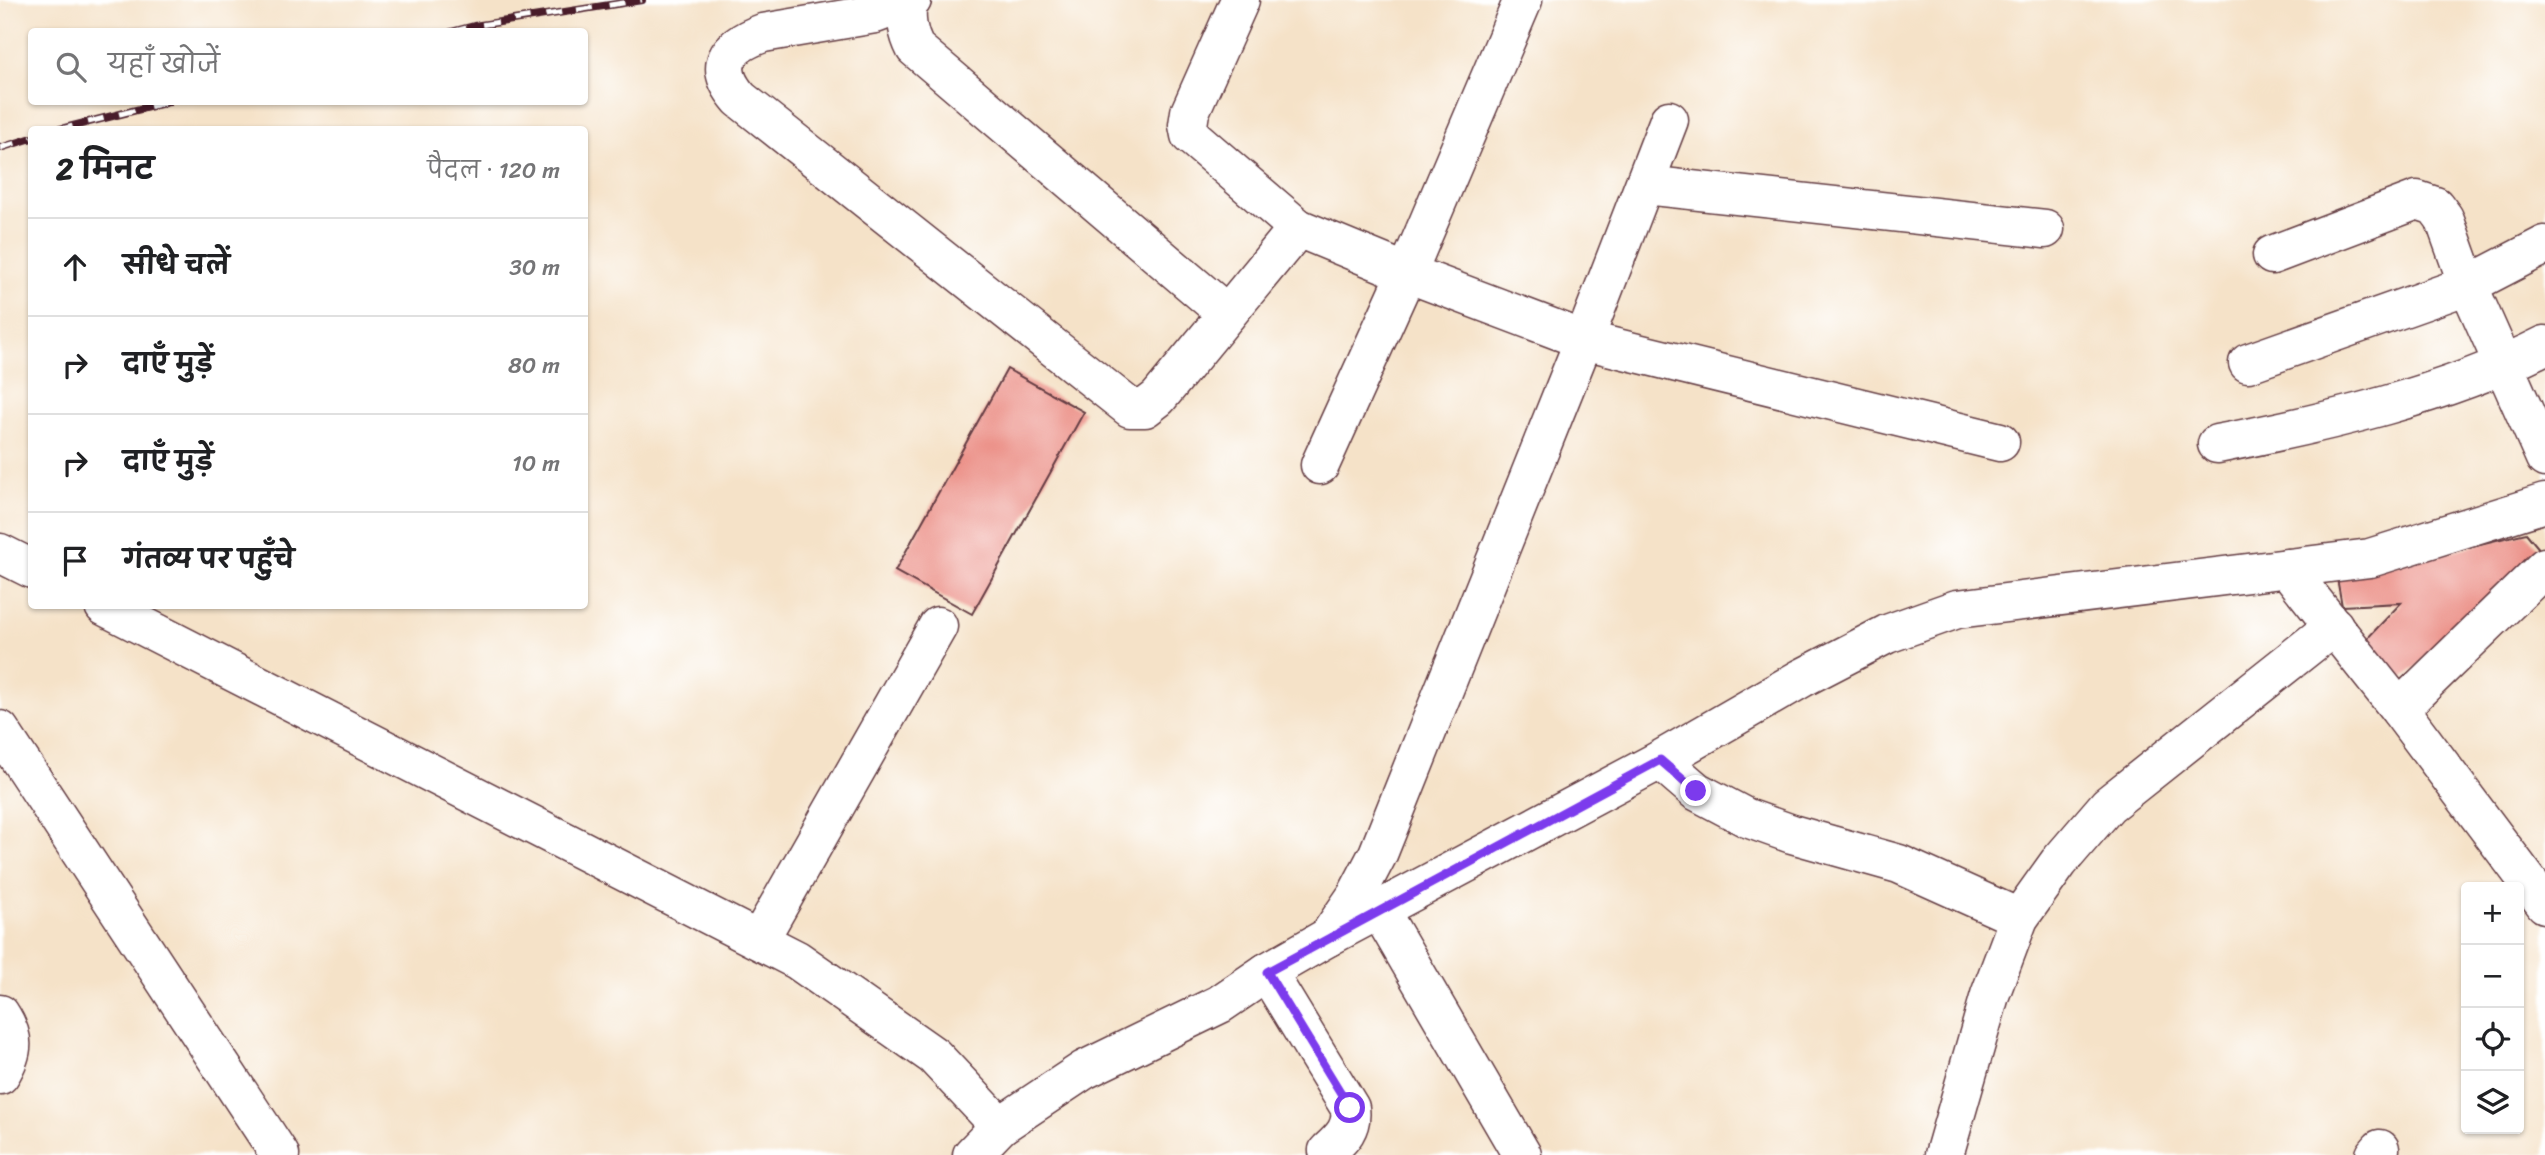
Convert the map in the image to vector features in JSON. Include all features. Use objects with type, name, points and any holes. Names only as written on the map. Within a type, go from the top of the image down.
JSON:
[{"type":"street","points":[[1240,0],[1190,112],[1190,135],[1298,228],[1407,274],[1584,340],[2000,442]]},
{"type":"street","points":[[1320,465],[1407,274],[1523,0]]},
{"type":"street","points":[[910,1],[875,14],[763,33],[745,39],[731,50],[725,67],[727,84],[740,99],[1130,408],[1145,408],[1158,398],[1298,228]]},
{"type":"street","points":[[910,1],[906,19],[908,34],[915,48],[1227,314]]},
{"type":"street","points":[[1328,937],[1356,896],[1378,854],[1669,120]]},
{"type":"street","points":[[1645,185],[2045,229]]},
{"type":"street","points":[[2272,255],[2417,200],[2435,206],[2444,218],[2468,285],[2545,458]]},
{"type":"street","points":[[2248,363],[2468,285],[2545,245]]},
{"type":"street","points":[[2217,444],[2305,427],[2392,402],[2505,366],[2545,345]]},
{"type":"street","points":[[972,1155],[1000,1126],[1084,1070],[1220,1004],[1267,972],[1328,937],[1660,760],[1802,678],[1886,634],[1957,609],[2370,558],[2545,503]]},
{"type":"street","points":[[0,552],[28,567]]},
{"type":"street","points":[[2399,709],[2545,567]]},
{"type":"street","points":[[2287,568],[2399,709],[2545,904]]},
{"type":"street","points":[[110,609],[797,960],[934,1056],[1000,1126]]},
{"type":"street","points":[[759,940],[938,626]]},
{"type":"street","points":[[1944,1155],[1990,995],[2019,918],[2059,862],[2108,806],[2334,626]]},
{"type":"street","points":[[0,730],[281,1155]]},
{"type":"street","points":[[1660,760],[1696,791],[1747,818],[1792,834],[1899,864],[2019,918]]},
{"type":"street","points":[[1380,911],[1521,1155]]},
{"type":"street","points":[[1267,972],[1350,1108],[1352,1119],[1349,1127],[1326,1154]]},
{"type":"street","points":[[0,1014],[13,1041],[8,1062],[0,1075]]},
{"type":"building","points":[[1007,369],[1084,412],[972,614],[895,571]]},
{"type":"building","points":[[2526,533],[2545,556],[2396,684],[2362,644],[2401,603],[2342,606],[2337,578]]},
{"type":"railway","points":[[466,28],[642,0]]},
{"type":"railway","points":[[73,126],[156,105]]},
{"type":"railway","points":[[0,148],[28,139]]},
{"type":"route","points":[[1350,1108],[1267,972],[1660,760],[1696,791]]}]
